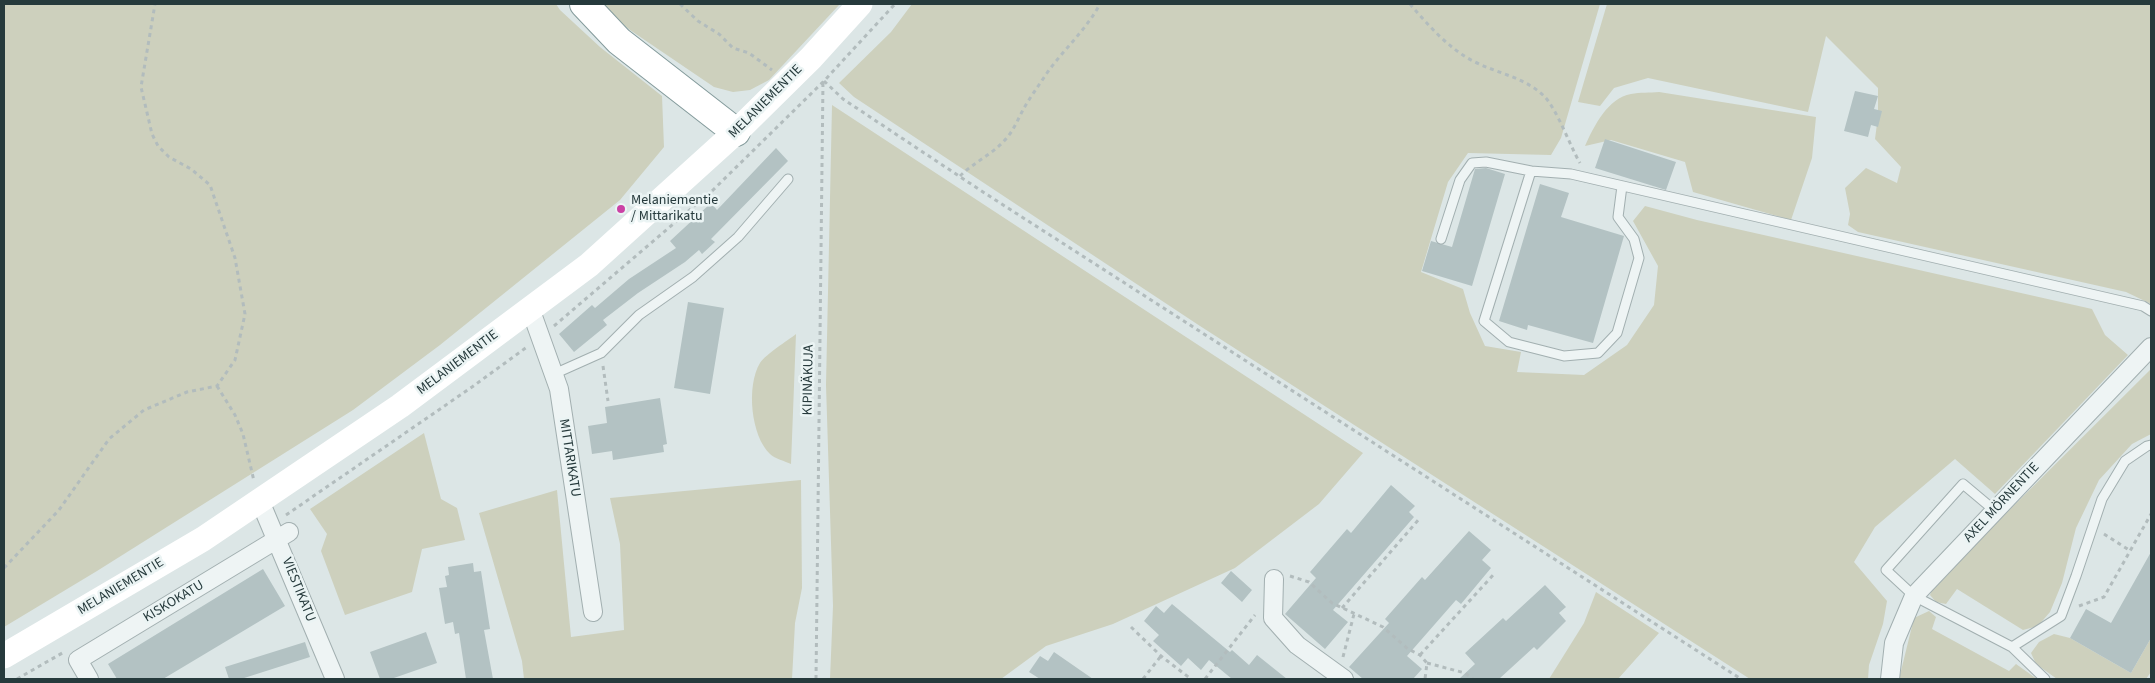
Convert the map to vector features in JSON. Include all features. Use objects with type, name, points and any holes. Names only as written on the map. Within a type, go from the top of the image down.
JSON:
[{"type":"highway","points":[[584,4],[619,40],[736,132]]},
{"type":"main road","name":"MELANIEMENTIE","points":[[4,656],[203,539],[260,501],[400,406],[589,265],[736,132],[787,82],[860,4]]},
{"type":"street","name":"MITTARIKATU","points":[[530,308],[559,389],[593,612]]},
{"type":"street","name":"AXEL MÖRNENTIE","points":[[1890,679],[1894,642],[1914,596],[2151,347]]},
{"type":"street","name":"VIESTIKATU","points":[[260,501],[283,536],[335,679]]},
{"type":"street","name":"KISKOKATU","points":[[89,679],[78,660],[283,536]]},
{"type":"street","points":[[1274,579],[1273,618],[1297,645],[1341,677]]},
{"type":"lane","points":[[1441,239],[1460,180],[1472,163],[1486,162],[1531,171],[1571,174],[2143,306],[2151,312]]},
{"type":"lane","points":[[1531,171],[1484,322],[1509,342],[1564,356],[1598,353],[1617,333],[1639,258],[1634,240],[1618,217],[1622,186]]},
{"type":"lane","points":[[554,374],[601,353],[639,315],[693,277],[738,237],[788,179]]},
{"type":"lane","points":[[2012,647],[2061,616],[2102,499],[2125,461],[2151,445]]},
{"type":"lane","points":[[1994,510],[1963,484],[1886,570],[1914,596],[2012,647],[2045,679]]},
{"type":"path","points":[[4,568],[59,510],[109,439],[144,410],[186,392],[217,386],[234,360],[245,314],[235,258],[210,185],[191,169],[169,157],[158,146],[152,134],[142,87],[155,4]]},
{"type":"path","points":[[680,4],[698,21],[719,34],[733,48],[749,53],[787,82]]},
{"type":"path","points":[[895,4],[824,81],[844,99],[983,192],[1741,679]]},
{"type":"path","points":[[960,176],[970,166],[986,157],[1006,140],[1024,108],[1052,67],[1081,34],[1100,4]]},
{"type":"path","points":[[1410,4],[1457,51],[1482,65],[1521,79],[1546,98],[1588,178]]},
{"type":"path","name":"KIPINÄKUJA","points":[[816,679],[824,81]]},
{"type":"path","points":[[601,353],[608,401]]},
{"type":"path","points":[[217,386],[235,415],[243,434],[248,460],[260,501]]},
{"type":"path","points":[[2061,616],[2077,606],[2104,597],[2151,514]]},
{"type":"path","points":[[1342,608],[1420,518]]},
{"type":"path","points":[[2092,527],[2130,550]]},
{"type":"path","points":[[1420,654],[1495,574]]},
{"type":"path","points":[[1274,579],[1291,576],[1309,582],[1332,603],[1383,627],[1408,649],[1420,654],[1427,664],[1426,679]]},
{"type":"path","points":[[1205,679],[1257,612]]},
{"type":"path","points":[[1341,677],[1354,614]]},
{"type":"path","points":[[1131,627],[1161,656],[1191,679]]},
{"type":"path","points":[[1143,679],[1161,656]]},
{"type":"path","points":[[1427,664],[1465,673],[1473,679]]},
{"type":"green space","points":[[4,4],[556,4],[600,47],[662,96],[664,147],[620,200],[440,345],[353,410],[97,571],[4,627]]},
{"type":"green space","points":[[599,4],[840,4],[769,80],[750,90],[733,92],[714,87],[630,30]]},
{"type":"green space","points":[[912,4],[1600,4],[1561,138],[1551,155],[1468,153],[1448,182],[1421,272],[1463,289],[1470,313],[1485,346],[1521,352],[1517,372],[1584,375],[1627,345],[1654,305],[1658,266],[1633,221],[1645,206],[1697,220],[2092,309],[2105,335],[2128,355],[1995,494],[1955,459],[1875,527],[1854,562],[1887,601],[1883,624],[1869,665],[1868,679],[1750,679],[1200,326],[854,97],[839,83],[891,32]]},
{"type":"green space","points":[[1607,4],[2151,4],[2151,304],[2126,292],[1858,232],[1848,225],[1850,214],[1845,188],[1866,168],[1897,183],[1901,167],[1875,139],[1878,116],[1878,88],[1826,36],[1808,112],[1648,78],[1614,88],[1600,106],[1578,102]]},
{"type":"green space","points":[[1659,92],[1816,117],[1812,158],[1791,220],[1693,192],[1685,162],[1611,140],[1585,146],[1597,122],[1615,101],[1631,94]]},
{"type":"green space","points":[[832,105],[1363,453],[1319,504],[1235,568],[1113,624],[1046,646],[1001,679],[830,679],[833,606],[826,385]]},
{"type":"green space","points":[[796,334],[791,464],[772,456],[764,446],[758,435],[755,423],[752,397],[753,384],[760,363]]},
{"type":"green space","points":[[2151,369],[2151,434],[2132,444],[2099,480],[2076,528],[2062,583],[2050,612],[2038,626],[2023,630],[1957,589],[1946,604],[1936,602],[1930,595],[1934,585]]},
{"type":"green space","points":[[424,433],[441,499],[457,508],[465,540],[422,549],[412,592],[345,615],[321,551],[327,534],[310,509]]},
{"type":"green space","points":[[801,480],[802,588],[795,623],[792,679],[524,679],[522,661],[479,513],[557,490],[571,637],[624,630],[620,544],[610,498]]},
{"type":"green space","points":[[1596,592],[1659,633],[1618,679],[1549,679],[1584,623]]},
{"type":"green space","points":[[1929,611],[1936,617],[1932,629],[2009,671],[2016,664],[2037,679],[1899,679],[1914,618]]},
{"type":"green space","points":[[2054,634],[2070,638],[2131,673],[2151,638],[2151,672],[2146,679],[2057,679],[2036,664],[2031,653],[2039,642]]},
{"type":"building","points":[[1855,91],[1878,96],[1874,109],[1882,111],[1878,127],[1871,125],[1868,137],[1844,131]]},
{"type":"building","points":[[1605,139],[1676,162],[1666,190],[1595,168]]},
{"type":"building","points":[[776,148],[788,161],[711,239],[715,242],[702,254],[699,250],[603,320],[607,325],[574,352],[559,334],[592,305],[595,308],[629,279],[676,248],[670,241],[711,203],[717,210]]},
{"type":"building","points":[[1486,168],[1505,174],[1472,286],[1422,271],[1431,241],[1452,247],[1475,169]]},
{"type":"building","points":[[1540,184],[1569,193],[1561,217],[1624,236],[1593,343],[1528,325],[1527,330],[1499,321]]},
{"type":"building","points":[[688,302],[724,308],[710,394],[674,388]]},
{"type":"building","points":[[660,398],[667,444],[663,445],[664,452],[613,460],[612,451],[592,454],[588,426],[607,423],[605,407]]},
{"type":"building","points":[[1391,485],[1415,506],[1409,512],[1414,517],[1333,610],[1348,622],[1325,649],[1285,614],[1316,578],[1310,572],[1347,529],[1351,533]]},
{"type":"building","points":[[1469,531],[1491,550],[1482,560],[1491,568],[1461,604],[1456,600],[1407,656],[1422,669],[1413,679],[1363,679],[1349,667],[1389,623],[1385,619],[1422,577],[1425,580]]},
{"type":"building","points":[[2151,552],[2151,638],[2131,673],[2070,638],[2086,609],[2111,623]]},
{"type":"building","points":[[473,563],[474,572],[481,571],[490,629],[484,630],[493,679],[466,679],[459,633],[455,634],[453,622],[445,624],[439,588],[447,587],[445,576],[449,575],[448,567]]},
{"type":"building","points":[[263,569],[285,606],[163,679],[117,679],[108,664]]},
{"type":"building","points":[[1231,571],[1252,590],[1242,602],[1221,583]]},
{"type":"building","points":[[1545,585],[1566,607],[1559,613],[1566,621],[1537,650],[1534,647],[1499,679],[1459,679],[1475,664],[1465,653],[1503,618],[1506,621]]},
{"type":"building","points":[[1172,604],[1230,652],[1232,650],[1249,665],[1257,655],[1287,679],[1232,679],[1209,660],[1201,670],[1188,658],[1181,666],[1153,641],[1159,635],[1144,621],[1156,606],[1164,613]]},
{"type":"building","points":[[426,632],[437,663],[391,679],[380,679],[370,652]]},
{"type":"building","points":[[305,642],[310,657],[241,679],[229,679],[225,667]]},
{"type":"building","points":[[1054,652],[1093,679],[1040,679],[1029,672],[1040,656],[1048,661]]},
{"type":"place","name":"Melaniementie / Mittarikatu","points":[[621,209]]}]
